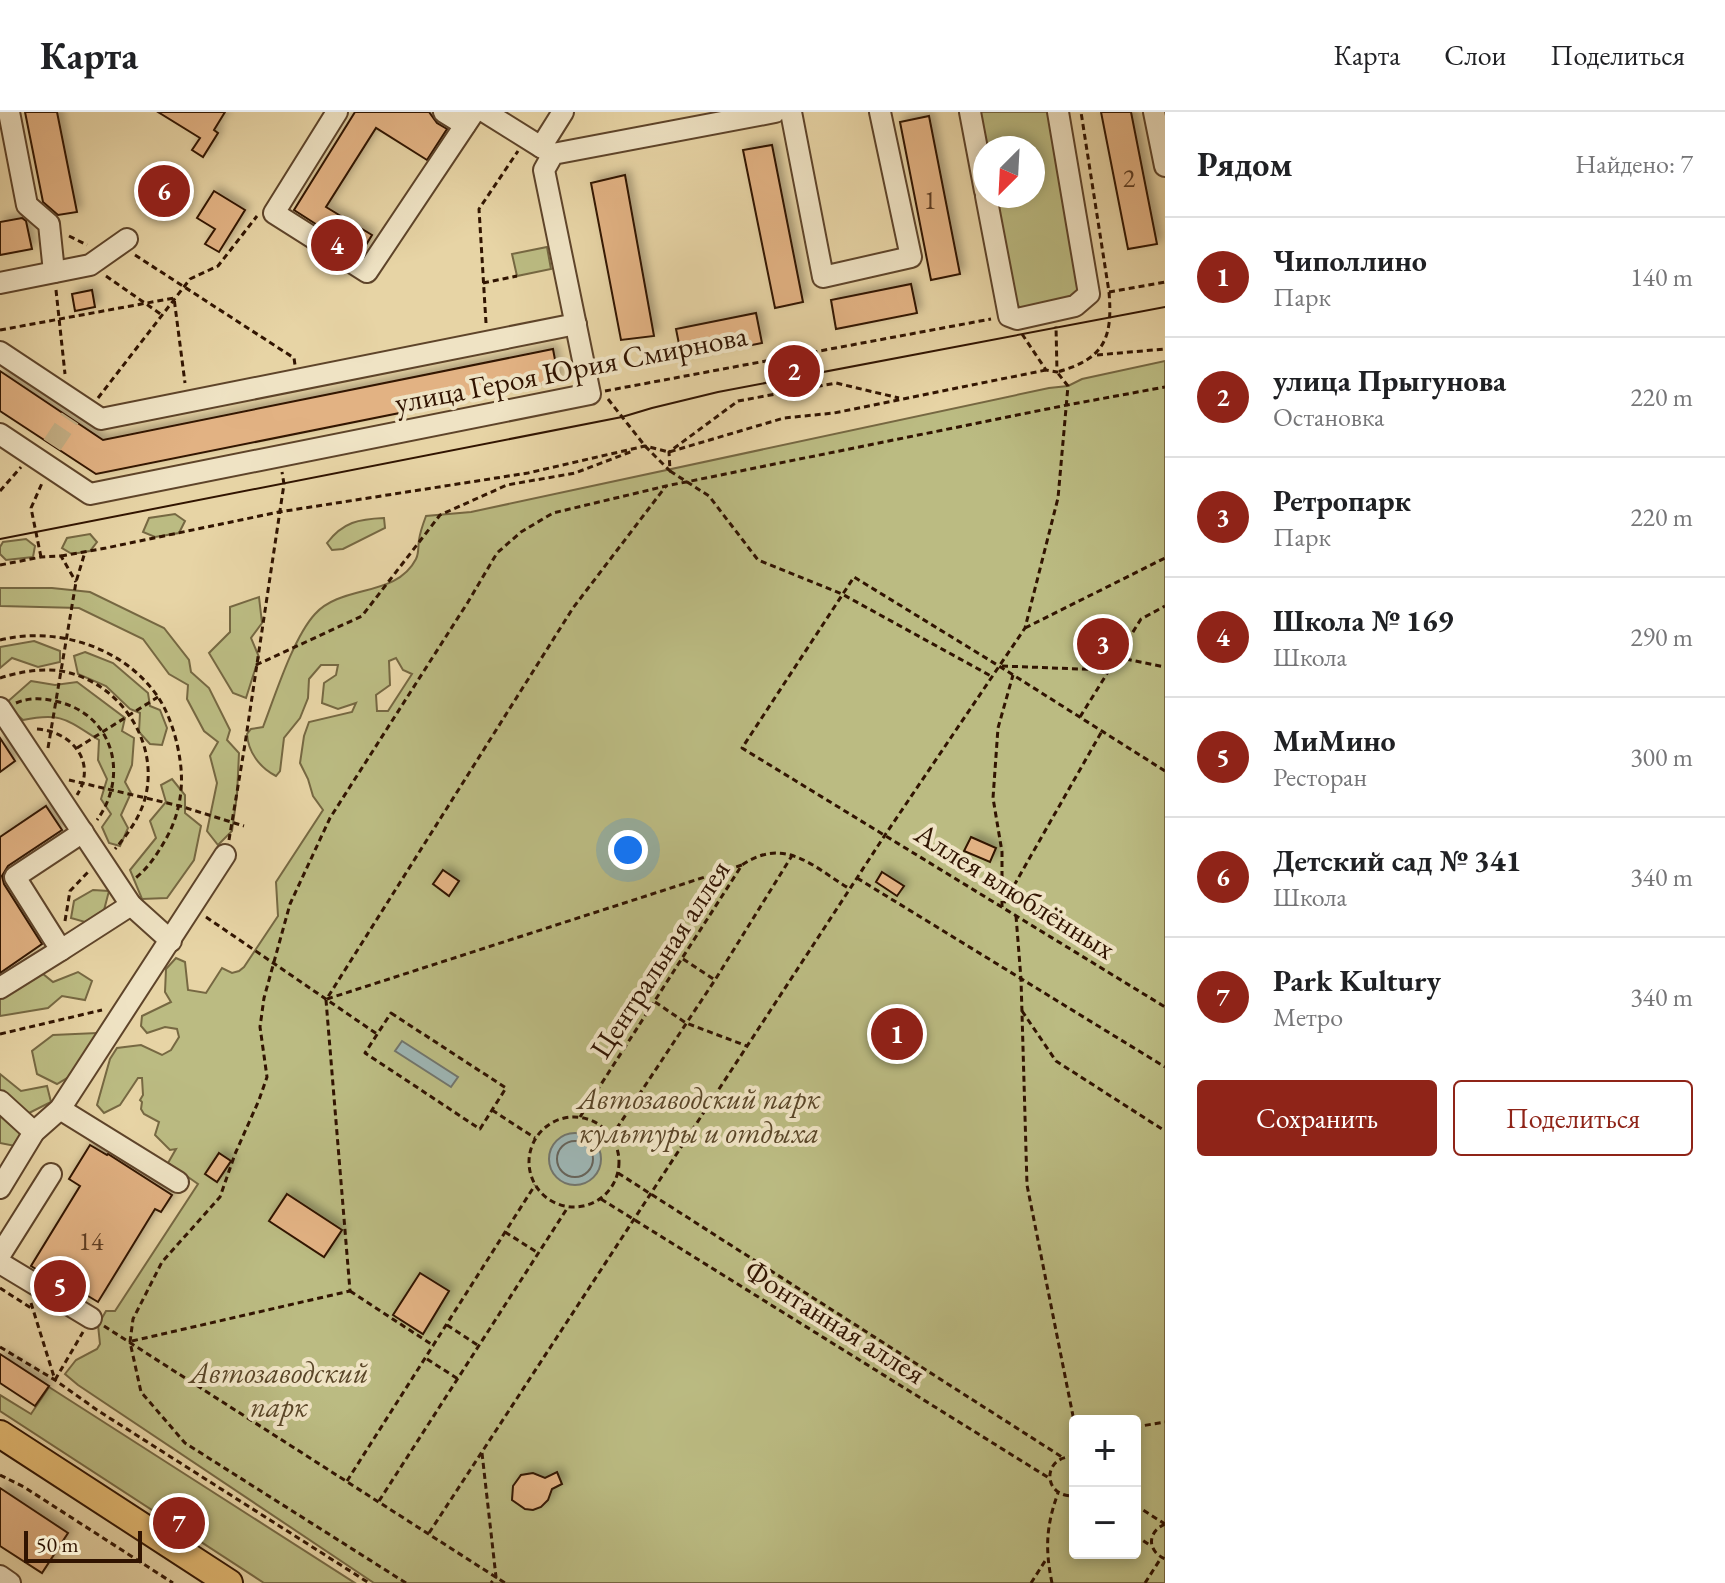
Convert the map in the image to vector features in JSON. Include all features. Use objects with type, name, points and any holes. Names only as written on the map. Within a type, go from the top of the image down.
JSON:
[{"type":"main road","points":[[0,1434],[229,1583]]},
{"type":"street","points":[[9,112],[27,205],[49,224],[54,272]]},
{"type":"street","points":[[337,112],[274,213],[367,272],[470,119],[444,112]]},
{"type":"street","points":[[485,112],[540,146],[775,112]]},
{"type":"street","points":[[563,112],[540,146],[576,324],[596,393]]},
{"type":"street","points":[[791,112],[823,277],[911,257],[880,112]]},
{"type":"street","points":[[970,112],[975,136]]},
{"type":"street","points":[[989,208],[1013,318],[1075,306],[1089,294],[1058,112]]},
{"type":"street","points":[[1154,112],[1165,166]]},
{"type":"street","points":[[0,283],[54,272],[110,251]]},
{"type":"street","points":[[0,352],[76,408],[101,419],[576,324]]},
{"type":"street","name":"улица Героя Юрия Смирнова","points":[[0,434],[43,457],[90,494],[596,393]]},
{"type":"street","points":[[2,714],[126,897],[171,941]]},
{"type":"street","points":[[61,950],[15,877],[83,832]]},
{"type":"street","points":[[0,1188],[34,1132],[60,1109],[225,855]]},
{"type":"street","points":[[0,988],[61,950],[126,897]]},
{"type":"street","points":[[0,1101],[34,1132]]},
{"type":"street","points":[[60,1109],[178,1182]]},
{"type":"street","points":[[0,1255],[51,1174]]},
{"type":"street","points":[[0,1263],[100,1323]]},
{"type":"street","points":[[0,1576],[10,1583]]},
{"type":"path","points":[[488,342],[479,209],[540,146]]},
{"type":"path","points":[[76,408],[162,315],[190,279],[218,266],[260,212],[274,213]]},
{"type":"path","points":[[49,224],[184,286],[294,358],[299,380]]},
{"type":"path","points":[[110,251],[146,304],[162,315]]},
{"type":"path","points":[[54,272],[59,319],[76,408]]},
{"type":"path","points":[[483,283],[517,276]]},
{"type":"path","points":[[1089,294],[1165,282]]},
{"type":"path","points":[[0,330],[174,298]]},
{"type":"path","points":[[174,298],[187,402]]},
{"type":"path","points":[[0,565],[85,552],[279,512],[528,473],[645,446],[669,452],[784,418],[834,413],[1046,370],[1057,372],[1054,311]]},
{"type":"path","points":[[1013,318],[1046,370]]},
{"type":"path","name":"улица Героя Юрия Смирнова","points":[[596,393],[1013,318]]},
{"type":"path","points":[[1096,355],[1165,349]]},
{"type":"path","points":[[669,452],[738,401],[836,383],[903,398]]},
{"type":"path","points":[[429,1533],[885,835],[1025,628],[1058,498],[1068,386]]},
{"type":"path","points":[[406,1583],[185,1443],[141,1392],[130,1342],[133,1319],[162,1262],[220,1197],[259,1100],[267,1077],[260,1027],[273,962],[290,904],[330,818],[497,553],[521,532],[553,513],[666,486],[1165,387]]},
{"type":"path","points":[[596,393],[670,471],[709,496],[758,560],[842,594],[991,676]]},
{"type":"path","points":[[256,665],[362,616],[440,515],[507,485],[575,473],[645,446]]},
{"type":"path","points":[[669,452],[670,471]]},
{"type":"path","points":[[225,855],[284,484],[279,456]]},
{"type":"path","points":[[0,491],[43,457]]},
{"type":"path","points":[[41,557],[31,508],[43,457]]},
{"type":"path","points":[[350,1291],[326,1000],[573,608],[666,486]]},
{"type":"path","points":[[85,552],[76,582],[44,774],[180,806],[244,826]]},
{"type":"path","points":[[61,556],[76,582]]},
{"type":"path","points":[[1025,628],[1165,558]]},
{"type":"path","points":[[842,594],[854,577],[1165,771]]},
{"type":"path","name":"Аллея влюблённых","points":[[842,594],[742,748],[1165,1007]]},
{"type":"path","points":[[1080,717],[1141,619],[1165,606]]},
{"type":"path","points":[[0,640],[29,635],[66,638],[92,646],[114,656],[140,676],[158,697],[178,744],[182,771],[180,806],[159,852],[126,897]]},
{"type":"path","points":[[1116,657],[1165,667]]},
{"type":"path","points":[[999,666],[1108,670]]},
{"type":"path","points":[[0,678],[22,672],[61,671],[81,677],[106,690],[130,715],[144,745],[148,781],[137,819],[115,849],[70,891],[61,950]]},
{"type":"path","points":[[1002,907],[1002,852],[993,798],[998,728],[1013,675]]},
{"type":"path","points":[[76,749],[158,697]]},
{"type":"path","points":[[2,714],[22,701],[56,701],[79,711],[103,732],[114,762],[113,790],[102,813],[83,832]]},
{"type":"path","points":[[19,736],[38,728],[51,730],[61,734],[76,749],[85,766],[83,783],[75,798],[65,806]]},
{"type":"path","points":[[1002,907],[1102,731]]},
{"type":"path","name":"Центральная аллея","points":[[580,1117],[742,865],[756,856],[777,852],[793,854],[715,980],[611,1137]]},
{"type":"path","points":[[793,854],[850,889]]},
{"type":"path","points":[[326,1000],[742,865]]},
{"type":"path","points":[[857,878],[1165,1067]]},
{"type":"path","points":[[193,908],[377,1034]]},
{"type":"path","points":[[1016,916],[1021,979],[1027,1185],[1073,1415]]},
{"type":"path","points":[[683,959],[715,980]]},
{"type":"path","points":[[655,1002],[686,1023],[747,1046]]},
{"type":"path","points":[[0,1034],[129,1004]]},
{"type":"path","points":[[1022,1011],[1056,1061],[1165,1131]]},
{"type":"path","points":[[391,1013],[506,1088],[480,1129],[365,1053],[377,1034],[391,1013]]},
{"type":"path","points":[[492,1110],[535,1138]]},
{"type":"path","points":[[580,1117],[598,1124],[611,1137],[618,1154],[618,1173],[601,1199],[582,1207],[568,1207],[547,1199],[535,1185],[528,1166],[529,1156],[535,1138],[547,1126],[557,1120],[580,1117]]},
{"type":"path","name":"Фонтанная аллея","points":[[618,1173],[1062,1457]]},
{"type":"path","points":[[347,1481],[535,1185]]},
{"type":"path","name":"Фонтанная аллея","points":[[601,1199],[1049,1478],[1058,1493]]},
{"type":"path","points":[[379,1501],[568,1207]]},
{"type":"path","points":[[505,1232],[538,1253]]},
{"type":"path","points":[[23,1277],[55,1380]]},
{"type":"path","points":[[0,1288],[33,1309]]},
{"type":"path","points":[[130,1342],[350,1291],[434,1346]]},
{"type":"path","points":[[55,1380],[100,1323],[505,1583]]},
{"type":"path","points":[[447,1325],[479,1346]]},
{"type":"path","points":[[0,1347],[369,1583]]},
{"type":"path","points":[[426,1358],[458,1379]]},
{"type":"path","points":[[1141,1426],[1165,1422]]},
{"type":"path","points":[[482,1452],[496,1577],[491,1583]]},
{"type":"path","points":[[1049,1478],[1052,1466],[1062,1457],[1069,1457]]},
{"type":"path","points":[[0,1475],[24,1487],[173,1583]]},
{"type":"path","points":[[1052,1583],[1047,1558],[1051,1514],[1058,1493],[1069,1496]]},
{"type":"path","points":[[1141,1509],[1165,1524]]},
{"type":"path","points":[[1145,1583],[1163,1559],[1153,1551],[1151,1539],[1153,1532],[1165,1524]]},
{"type":"path","points":[[1141,1539],[1151,1546]]},
{"type":"path","points":[[1031,1583],[1047,1558]]},
{"type":"green space","points":[[974,112],[1049,112],[1083,285],[1073,300],[1025,311],[1017,305],[993,208],[1045,208],[1045,136],[981,136]]},
{"type":"green space","points":[[547,247],[551,269],[517,276],[512,254]]},
{"type":"green space","name":"Автозаводский парк культуры и отдыха","points":[[1165,361],[1165,1583],[374,1583],[65,1374],[76,1360],[97,1349],[100,1344],[98,1325],[106,1311],[115,1311],[198,1184],[168,1163],[176,1149],[170,1150],[155,1135],[159,1122],[141,1109],[142,1078],[138,1078],[120,1105],[104,1113],[97,1105],[110,1059],[117,1048],[141,1045],[162,1055],[171,1050],[179,1037],[177,1029],[165,1027],[147,1033],[141,1026],[142,1016],[171,1002],[165,992],[166,969],[176,958],[185,962],[188,990],[206,993],[222,968],[232,973],[244,967],[278,916],[276,882],[323,810],[313,796],[300,763],[309,722],[352,712],[356,703],[338,709],[322,703],[324,683],[336,675],[338,665],[321,665],[309,679],[308,698],[300,718],[284,738],[280,771],[276,776],[256,759],[247,734],[251,729],[263,727],[292,652],[315,614],[339,598],[382,586],[407,571],[417,557],[426,516],[471,512],[1068,386],[1082,379]],"holes":[[[396,658],[403,670],[412,674],[388,711],[377,711],[376,695],[390,685],[389,661]]]},
{"type":"green space","points":[[175,514],[185,521],[179,533],[155,537],[143,532],[149,518]]},
{"type":"green space","points":[[384,518],[385,528],[343,549],[332,550],[327,543],[339,530],[352,523]]},
{"type":"green space","points":[[90,534],[97,542],[90,551],[72,554],[62,548],[67,538]]},
{"type":"green space","points":[[26,539],[35,546],[33,557],[6,560],[0,554],[3,542]]},
{"type":"green space","points":[[0,588],[90,592],[164,628],[189,660],[191,672],[209,688],[230,730],[227,740],[239,753],[232,831],[218,845],[207,831],[217,783],[210,756],[218,742],[204,731],[187,699],[188,685],[169,674],[143,639],[79,608],[0,606]]},
{"type":"green space","points":[[259,597],[262,623],[251,638],[259,657],[246,698],[233,693],[209,653],[230,632],[230,607]]},
{"type":"green space","points":[[34,641],[60,651],[60,662],[38,667],[12,658],[0,668],[0,647]]},
{"type":"green space","points":[[85,652],[113,663],[148,693],[150,706],[160,710],[167,728],[162,745],[150,744],[139,732],[140,713],[130,709],[106,686],[78,674],[74,656]]},
{"type":"green space","points":[[31,681],[55,685],[77,682],[125,718],[122,731],[134,738],[132,765],[125,782],[131,793],[121,815],[128,828],[120,846],[109,843],[102,827],[111,814],[101,799],[107,779],[98,760],[99,740],[64,720],[47,717],[23,720],[5,704]]},
{"type":"green space","points":[[172,779],[185,795],[185,813],[201,826],[194,860],[167,898],[142,899],[130,870],[156,838],[150,821],[166,802],[161,785]]},
{"type":"green space","points":[[93,890],[109,891],[104,910],[85,922],[71,918],[74,901]]},
{"type":"green space","points":[[78,972],[92,981],[85,1000],[62,996],[48,1008],[0,1016],[0,992],[43,974],[53,982]]},
{"type":"green space","points":[[97,1033],[100,1045],[82,1069],[57,1084],[37,1074],[32,1051],[53,1035]]},
{"type":"green space","points":[[0,1074],[21,1091],[47,1086],[51,1102],[29,1113],[26,1128],[15,1146],[0,1143]]},
{"type":"green space","points":[[49,1387],[355,1583],[264,1583],[0,1411],[0,1395],[31,1414]]},
{"type":"water","points":[[402,1041],[458,1077],[451,1087],[395,1051]]},
{"type":"water","points":[[575,1133],[593,1141],[601,1159],[593,1177],[575,1185],[557,1177],[549,1159],[557,1141]]},
{"type":"building","points":[[25,112],[57,112],[77,212],[58,215],[43,202]]},
{"type":"building","points":[[158,112],[225,112],[214,130],[218,133],[203,157],[192,150],[200,138]]},
{"type":"building","points":[[355,112],[429,112],[437,123],[447,129],[427,160],[376,128],[326,207],[372,235],[361,253],[294,210]]},
{"type":"building","points":[[1101,112],[1131,112],[1157,244],[1128,249]]},
{"type":"building","points":[[929,116],[960,274],[931,280],[900,122]]},
{"type":"building","points":[[772,145],[803,302],[775,308],[743,150]]},
{"type":"building","points":[[625,175],[654,336],[621,340],[591,183]]},
{"type":"building","points":[[214,191],[245,210],[219,252],[205,244],[215,229],[197,218]]},
{"type":"building","points":[[22,218],[26,221],[32,249],[0,255],[0,222]]},
{"type":"building","points":[[911,284],[917,313],[836,329],[831,300]]},
{"type":"building","points":[[92,290],[95,307],[75,311],[72,294]]},
{"type":"building","points":[[756,313],[762,343],[682,359],[676,329]]},
{"type":"building","points":[[553,349],[559,381],[96,474],[0,411],[0,371],[103,440]]},
{"type":"building","points":[[0,738],[15,761],[0,772]]},
{"type":"building","points":[[46,806],[62,830],[8,866],[2,876],[42,944],[0,973],[0,837]]},
{"type":"building","points":[[971,837],[996,848],[990,862],[964,851]]},
{"type":"building","points":[[443,870],[459,881],[449,896],[433,884]]},
{"type":"building","points":[[882,872],[904,886],[897,896],[876,882]]},
{"type":"building","points":[[90,1145],[172,1195],[161,1212],[155,1209],[98,1302],[78,1290],[75,1293],[31,1266],[80,1186],[69,1179]]},
{"type":"building","points":[[219,1153],[231,1161],[217,1182],[205,1174]]},
{"type":"building","points":[[287,1194],[342,1230],[324,1257],[269,1221]]},
{"type":"building","points":[[420,1273],[449,1291],[423,1334],[393,1315]]},
{"type":"building","points":[[0,1354],[49,1386],[35,1406],[0,1383]]},
{"type":"building","points":[[557,1472],[562,1484],[552,1489],[541,1507],[525,1509],[512,1500],[513,1486],[521,1475],[533,1473],[545,1478]]},
{"type":"building","points":[[0,1488],[68,1533],[42,1573],[0,1546]]},
{"type":"tunnel","points":[[52,445],[70,418]]},
{"type":"tram line","points":[[0,539],[622,417],[718,392],[1165,307]]},
{"type":"place","name":"Детский сад № 341","points":[[164,191]]},
{"type":"place","name":"Школа № 169","points":[[337,245]]},
{"type":"place","name":"улица Прыгунова","points":[[794,371]]},
{"type":"place","name":"Ретропарк","points":[[1103,644]]},
{"type":"place","name":"Чиполлино","points":[[897,1034]]},
{"type":"place","name":"МиМино","points":[[60,1286]]},
{"type":"place","name":"Park Kultury","points":[[179,1523]]},
{"type":"park label","name":"Автозаводский парк","points":[[279,1390]]}]
